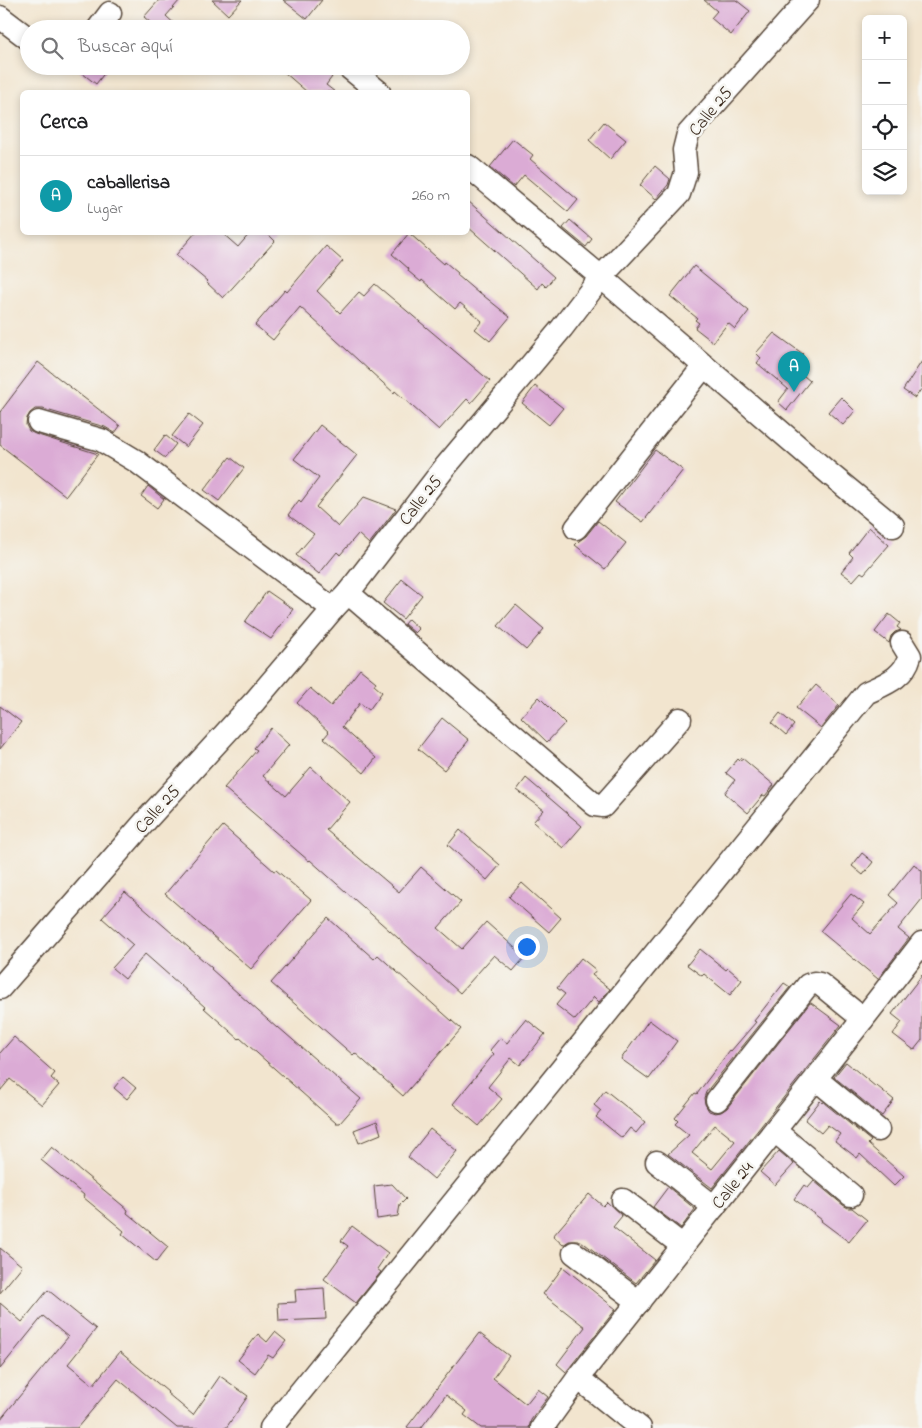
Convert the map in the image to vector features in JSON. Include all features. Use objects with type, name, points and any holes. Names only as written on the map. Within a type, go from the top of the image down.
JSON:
[{"type":"street","name":"Calle 25","points":[[0,988],[149,817],[255,701],[340,601],[446,466],[562,328],[600,277],[679,194],[686,172],[684,150],[688,134],[808,0]]},
{"type":"street","points":[[0,17],[20,32]]},
{"type":"street","points":[[358,75],[377,90]]},
{"type":"street","points":[[470,168],[893,526]]},
{"type":"street","points":[[576,528],[704,366]]},
{"type":"street","points":[[39,422],[101,440],[136,461],[340,601],[596,805],[603,806],[680,719]]},
{"type":"street","points":[[270,1428],[866,693],[897,678],[908,665],[910,656],[902,643]]},
{"type":"street","name":"Calle 24","points":[[542,1428],[578,1378],[922,943]]},
{"type":"street","points":[[716,1100],[808,985],[820,984],[863,1020]]},
{"type":"street","points":[[816,1079],[878,1130]]},
{"type":"street","points":[[775,1131],[851,1195]]},
{"type":"street","points":[[657,1162],[714,1207]]},
{"type":"street","points":[[623,1200],[683,1246]]},
{"type":"street","points":[[574,1253],[639,1302]]},
{"type":"street","points":[[578,1378],[640,1428]]},
{"type":"building","points":[[159,0],[180,0],[166,16],[170,20],[148,20],[144,17]]},
{"type":"building","points":[[212,0],[242,0],[228,15]]},
{"type":"building","points":[[283,0],[322,0],[307,19]]},
{"type":"building","points":[[704,0],[736,0],[750,11],[731,35],[711,18],[717,11]]},
{"type":"building","points":[[84,75],[103,75],[96,84]]},
{"type":"building","points":[[287,75],[330,75],[332,77],[326,85],[332,90],[305,90]]},
{"type":"building","points":[[604,122],[626,140],[610,159],[589,140]]},
{"type":"building","points":[[513,139],[533,155],[530,159],[578,200],[568,212],[524,175],[514,187],[490,167]]},
{"type":"building","points":[[655,166],[670,179],[668,185],[656,199],[640,185]]},
{"type":"building","points":[[470,203],[554,277],[546,287],[542,283],[538,289],[470,229]]},
{"type":"building","points":[[570,220],[592,239],[586,247],[563,228]]},
{"type":"building","points":[[193,235],[224,235],[238,247],[248,235],[269,235],[275,241],[223,298],[207,281],[176,255]]},
{"type":"building","points":[[407,235],[411,235],[444,264],[445,262],[458,273],[457,275],[478,293],[510,317],[490,341],[475,329],[482,321],[460,303],[455,309],[422,280],[421,282],[408,271],[409,269],[392,254]]},
{"type":"building","points":[[326,246],[343,261],[317,291],[340,313],[359,292],[364,296],[375,284],[490,381],[471,403],[467,399],[439,430],[395,391],[394,393],[300,307],[273,340],[255,325],[285,290],[287,292]]},
{"type":"building","points":[[694,266],[749,311],[735,329],[728,323],[713,342],[695,328],[699,323],[695,320],[697,318],[670,296]]},
{"type":"building","points":[[774,333],[803,354],[793,367],[810,381],[787,410],[778,402],[788,389],[757,363],[761,358],[756,353]]},
{"type":"building","points":[[922,361],[922,388],[915,398],[903,390]]},
{"type":"building","points":[[38,362],[120,426],[115,433],[105,427],[43,409],[35,409],[30,413],[26,425],[29,431],[98,454],[66,496],[0,445],[0,412]]},
{"type":"building","points":[[535,386],[563,408],[549,425],[522,403]]},
{"type":"building","points":[[841,397],[855,411],[843,425],[828,412]]},
{"type":"building","points":[[189,414],[203,425],[186,447],[172,436]]},
{"type":"building","points":[[320,425],[357,455],[316,507],[338,527],[364,497],[396,509],[369,544],[358,534],[340,555],[337,552],[319,574],[296,555],[314,534],[288,515],[299,500],[301,502],[319,478],[294,459]]},
{"type":"building","points":[[165,435],[176,444],[165,458],[154,450]]},
{"type":"building","points":[[655,450],[683,470],[643,522],[615,502]]},
{"type":"building","points":[[230,457],[244,468],[219,501],[204,490]]},
{"type":"building","points":[[148,486],[164,499],[157,508],[141,496]]},
{"type":"building","points":[[598,521],[626,543],[605,569],[575,545],[586,536]]},
{"type":"building","points":[[869,527],[889,545],[864,574],[861,572],[853,581],[841,572],[853,557],[849,553]]},
{"type":"building","points":[[402,579],[422,595],[403,619],[383,603]]},
{"type":"building","points":[[267,591],[293,609],[271,639],[245,622]]},
{"type":"building","points":[[516,605],[544,629],[526,650],[498,626]]},
{"type":"building","points":[[889,614],[900,623],[897,627],[901,630],[891,636],[889,643],[875,632]]},
{"type":"building","points":[[408,619],[419,629],[415,633],[404,624]]},
{"type":"building","points":[[360,669],[376,682],[374,685],[382,692],[369,710],[360,703],[342,727],[376,758],[364,773],[324,738],[329,732],[297,703],[310,688],[331,706]]},
{"type":"building","points":[[816,685],[839,705],[821,728],[796,708]]},
{"type":"building","points":[[539,697],[565,723],[547,742],[521,717]]},
{"type":"building","points":[[0,706],[21,722],[0,749]]},
{"type":"building","points":[[780,713],[794,725],[786,735],[772,723]]},
{"type":"building","points":[[442,718],[469,740],[444,770],[418,749]]},
{"type":"building","points":[[271,728],[289,745],[263,776],[286,796],[311,767],[350,802],[326,830],[399,892],[421,867],[461,902],[438,928],[462,949],[486,922],[525,957],[513,971],[494,955],[460,993],[310,860],[224,788],[257,750],[254,748]]},
{"type":"building","points":[[742,758],[774,785],[748,813],[725,793],[735,780],[726,773],[738,759],[740,761]]},
{"type":"building","points":[[526,778],[582,826],[563,848],[533,822],[544,810],[517,790]]},
{"type":"building","points":[[223,826],[274,871],[276,870],[311,900],[251,969],[165,894]]},
{"type":"building","points":[[460,830],[500,865],[487,880],[448,845]]},
{"type":"building","points":[[862,853],[873,862],[863,875],[852,866]]},
{"type":"building","points":[[914,864],[922,871],[922,899],[898,929],[909,938],[878,979],[820,931],[851,894],[864,904],[852,918],[870,934],[898,903],[889,895]]},
{"type":"building","points":[[522,883],[561,918],[549,932],[509,897]]},
{"type":"building","points":[[125,892],[277,1028],[361,1099],[340,1123],[336,1123],[239,1039],[145,954],[125,979],[112,968],[133,945],[102,918]]},
{"type":"building","points":[[328,918],[374,959],[378,955],[461,1029],[403,1096],[271,983]]},
{"type":"building","points":[[700,949],[742,980],[730,995],[704,974],[702,976],[687,965]]},
{"type":"building","points":[[581,958],[596,970],[592,975],[610,989],[599,1002],[594,997],[575,1020],[556,1005],[565,994],[557,988]]},
{"type":"building","points":[[922,975],[922,1040],[914,1050],[893,1034],[902,1022],[892,1014]]},
{"type":"building","points":[[784,983],[790,987],[706,1092],[704,1098],[709,1111],[721,1112],[727,1108],[810,1003],[841,1025],[712,1188],[668,1154],[689,1135],[675,1124],[678,1121],[675,1118],[695,1093],[697,1094],[730,1050],[756,1022],[754,1021]],"holes":[[[715,1125],[735,1141],[712,1169],[692,1153]]]},
{"type":"building","points":[[526,1019],[545,1034],[520,1065],[511,1058],[488,1087],[502,1099],[479,1126],[453,1104],[494,1054],[490,1050],[500,1038],[507,1043]]},
{"type":"building","points":[[649,1020],[677,1041],[649,1079],[621,1059]]},
{"type":"building","points":[[14,1037],[55,1073],[51,1078],[59,1085],[42,1105],[10,1079],[0,1091],[0,1053]]},
{"type":"building","points":[[846,1062],[894,1100],[882,1116],[834,1077]]},
{"type":"building","points":[[123,1077],[136,1088],[127,1099],[114,1088]]},
{"type":"building","points":[[605,1090],[645,1122],[636,1133],[630,1128],[622,1138],[596,1117],[601,1111],[594,1105]]},
{"type":"building","points":[[820,1101],[871,1141],[868,1144],[904,1176],[894,1186],[860,1154],[857,1158],[835,1141],[840,1134],[828,1125],[821,1133],[805,1120]]},
{"type":"building","points":[[377,1121],[381,1134],[359,1143],[354,1130]]},
{"type":"building","points":[[430,1129],[457,1151],[434,1179],[408,1157]]},
{"type":"building","points":[[52,1147],[128,1210],[127,1213],[168,1247],[156,1262],[122,1234],[124,1231],[83,1197],[84,1195],[41,1160]]},
{"type":"building","points":[[779,1151],[794,1164],[775,1185],[760,1172]]},
{"type":"building","points":[[814,1181],[843,1205],[852,1208],[867,1220],[849,1242],[794,1199],[804,1185],[808,1188]]},
{"type":"building","points":[[392,1184],[406,1199],[400,1205],[398,1216],[377,1219],[374,1186]]},
{"type":"building","points":[[668,1187],[695,1209],[681,1228],[653,1207]]},
{"type":"building","points":[[589,1194],[603,1206],[607,1202],[622,1216],[613,1227],[655,1260],[636,1283],[581,1241],[569,1241],[563,1245],[553,1236]]},
{"type":"building","points":[[352,1226],[388,1253],[377,1269],[381,1272],[356,1303],[324,1279],[348,1246],[341,1241]]},
{"type":"building","points":[[0,1248],[22,1266],[0,1293]]},
{"type":"building","points":[[563,1267],[616,1309],[566,1372],[557,1364],[585,1327],[543,1294]]},
{"type":"building","points":[[324,1288],[326,1319],[279,1321],[278,1303],[296,1302],[295,1290]]},
{"type":"building","points":[[48,1290],[96,1329],[68,1364],[93,1385],[120,1352],[193,1415],[220,1376],[248,1396],[226,1428],[177,1428],[118,1379],[77,1428],[0,1428],[0,1420],[68,1337],[43,1316],[0,1369],[0,1303],[22,1322]]},
{"type":"building","points":[[275,1332],[286,1341],[273,1358],[268,1355],[255,1373],[238,1360],[258,1334],[267,1342]]},
{"type":"building","points":[[479,1333],[509,1356],[493,1378],[526,1404],[538,1389],[548,1397],[531,1420],[529,1428],[481,1428],[464,1415],[467,1411],[446,1395],[421,1428],[407,1427]]},
{"type":"place","name":"caballerisa","points":[[794,392]]}]
